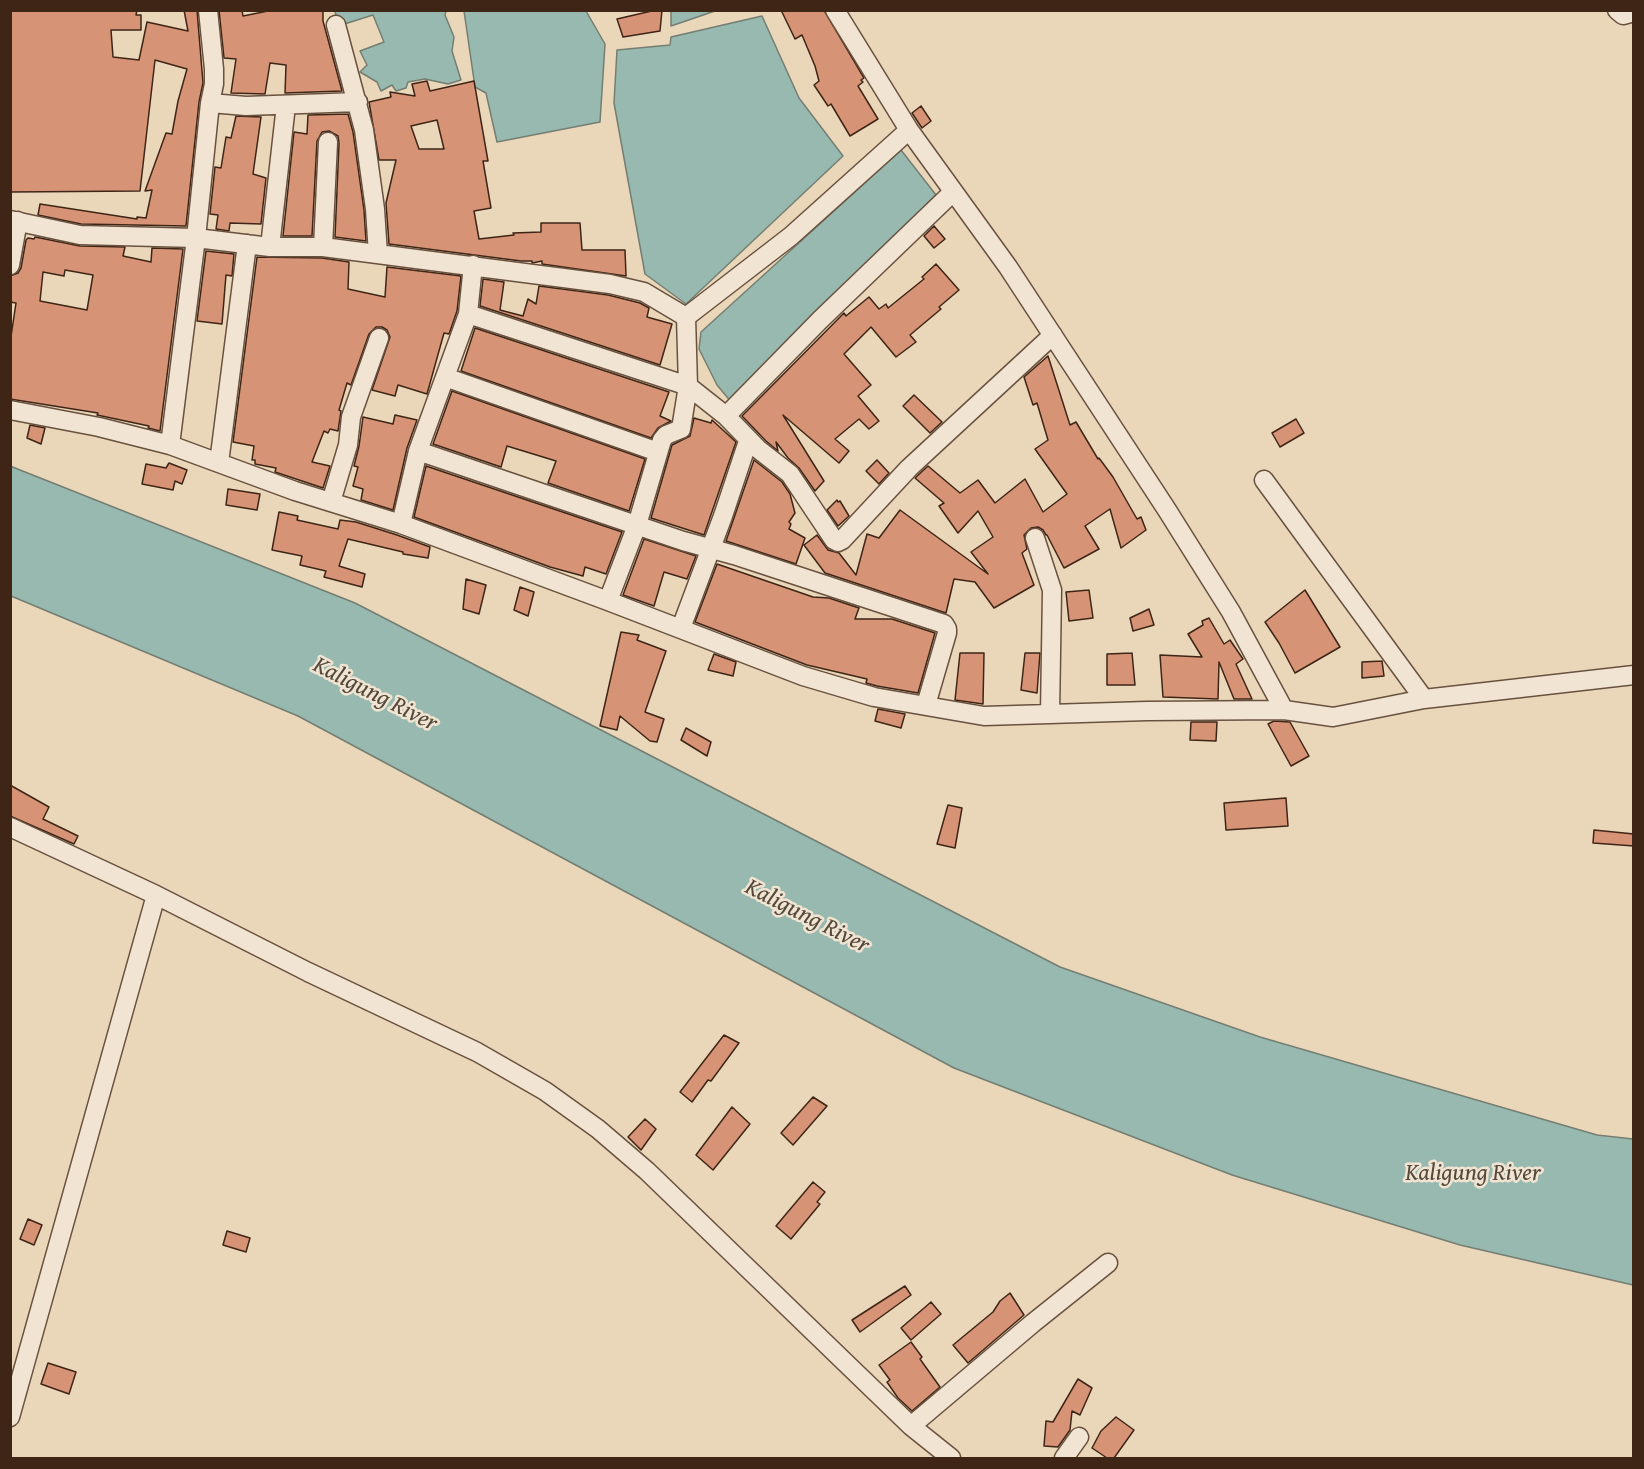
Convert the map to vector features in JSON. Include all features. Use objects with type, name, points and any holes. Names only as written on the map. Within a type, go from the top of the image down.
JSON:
[{"type":"street","points":[[170,445],[214,84],[208,10]]},
{"type":"street","points":[[835,10],[909,130],[1008,267],[1053,335],[1231,612],[1289,711]]},
{"type":"street","points":[[1617,10],[1623,15],[1634,12]]},
{"type":"street","points":[[336,25],[364,130],[375,209],[378,254]]},
{"type":"street","points":[[210,103],[246,106],[358,102]]},
{"type":"street","points":[[270,247],[286,105]]},
{"type":"street","points":[[686,317],[791,236],[909,130]]},
{"type":"street","points":[[323,247],[328,142]]},
{"type":"street","points":[[726,416],[819,320],[953,192]]},
{"type":"street","points":[[10,265],[14,221],[80,235],[196,238],[270,247],[323,247],[635,289],[686,317]]},
{"type":"street","points":[[219,463],[247,244]]},
{"type":"street","points":[[400,524],[418,451],[468,314],[473,266]]},
{"type":"street","points":[[468,314],[688,386],[726,416],[748,441],[795,479],[834,540],[840,541],[909,468],[1053,335]]},
{"type":"street","points":[[608,600],[637,525],[658,452],[666,435],[681,429],[688,386],[686,317]]},
{"type":"street","points":[[331,502],[348,445],[351,417],[379,338]]},
{"type":"street","points":[[445,377],[658,452]]},
{"type":"street","points":[[10,410],[99,426],[170,445],[400,524],[608,600],[803,676],[874,697],[994,717],[1050,714],[1289,711],[1333,717],[1424,699],[1634,675]]},
{"type":"street","points":[[681,628],[748,441]]},
{"type":"street","points":[[418,451],[637,525],[944,624],[947,633],[926,705]]},
{"type":"street","points":[[1264,480],[1424,699]]},
{"type":"street","points":[[1035,538],[1052,590],[1050,714]]},
{"type":"street","points":[[10,827],[156,895],[308,972],[477,1052],[545,1091],[598,1129],[647,1171],[911,1426],[951,1458]]},
{"type":"street","points":[[10,1417],[156,895]]},
{"type":"street","points":[[911,1426],[1108,1263]]},
{"type":"street","points":[[1064,1458],[1079,1437]]},
{"type":"water","points":[[335,11],[446,11],[445,15],[454,37],[452,51],[461,80],[448,84],[425,79],[408,82],[406,88],[396,91],[392,85],[381,91],[377,82],[360,72],[367,65],[360,51],[384,42],[373,15],[338,26]]},
{"type":"water","points":[[464,11],[586,11],[605,44],[600,122],[497,142],[486,93],[475,87]]},
{"type":"water","points":[[671,11],[715,11],[671,26]]},
{"type":"water","points":[[762,16],[799,98],[843,156],[686,304],[645,274],[614,103],[617,50],[670,45],[671,37]]},
{"type":"water","points":[[901,150],[936,195],[732,403],[717,385],[699,349],[701,332]]},
{"type":"water","name":"Kaligung River","points":[[10,466],[355,603],[1060,967],[1260,1037],[1597,1135],[1633,1139],[1633,1285],[1460,1245],[1232,1175],[954,1068],[298,716],[11,596]]},
{"type":"building","points":[[10,10],[137,10],[136,15],[141,15],[141,30],[111,30],[113,57],[139,60],[147,22],[188,31],[184,10],[197,10],[203,83],[186,226],[81,224],[38,215],[40,204],[137,219],[137,217],[146,218],[152,190],[145,191],[166,133],[172,134],[187,69],[155,60],[140,191],[10,192]]},
{"type":"building","points":[[219,10],[242,10],[243,16],[273,10],[323,10],[323,21],[342,91],[285,93],[286,65],[270,63],[265,94],[231,93],[236,59],[224,58]]},
{"type":"building","points":[[662,10],[660,31],[623,37],[617,19]]},
{"type":"building","points":[[781,10],[824,10],[864,78],[858,86],[878,119],[850,136],[831,104],[828,106],[814,85],[819,81],[802,35],[795,39]]},
{"type":"building","points":[[427,81],[430,91],[474,81],[488,161],[483,161],[491,208],[474,211],[479,239],[514,235],[513,233],[541,232],[541,223],[580,223],[582,250],[625,250],[626,276],[542,264],[542,261],[532,263],[532,261],[389,244],[386,203],[396,160],[379,160],[369,102],[391,97],[390,92],[415,96],[412,84]],"holes":[[[437,120],[444,149],[419,149],[411,126]]]},
{"type":"building","points":[[921,106],[931,121],[922,128],[912,113]]},
{"type":"building","points":[[348,114],[353,132],[366,241],[335,237],[339,143],[338,136],[329,131],[322,132],[317,141],[312,236],[283,236],[294,132],[307,134],[308,115]]},
{"type":"building","points":[[236,116],[261,117],[253,174],[266,178],[261,224],[230,223],[229,231],[216,229],[218,215],[210,214],[215,167],[221,168],[226,137],[231,138]]},
{"type":"building","points":[[934,226],[945,239],[934,248],[924,236]]},
{"type":"building","points":[[35,237],[80,246],[125,247],[123,256],[151,262],[152,248],[183,249],[160,431],[148,428],[149,426],[97,415],[98,413],[10,399],[10,343],[16,303],[10,302],[10,276],[18,273],[21,268],[26,240]],"holes":[[[65,270],[93,275],[87,310],[40,301],[43,272],[64,276]]]},
{"type":"building","points":[[206,251],[234,254],[232,276],[226,275],[222,324],[197,321]]},
{"type":"building","points":[[257,257],[322,258],[349,262],[348,289],[385,297],[387,267],[461,276],[457,311],[449,334],[444,333],[427,394],[398,385],[395,396],[372,390],[390,337],[387,330],[382,327],[376,327],[369,334],[351,385],[347,383],[339,410],[341,411],[338,431],[330,429],[328,433],[324,431],[312,462],[330,466],[323,488],[275,472],[276,468],[255,464],[255,460],[252,460],[254,446],[233,442]]},
{"type":"building","points":[[936,264],[959,290],[939,307],[941,309],[910,335],[916,342],[896,357],[871,327],[844,354],[871,385],[858,396],[879,421],[869,429],[859,419],[835,439],[849,451],[839,463],[783,415],[824,481],[815,491],[799,468],[776,442],[778,451],[742,416],[844,313],[846,316],[869,297],[879,309],[886,304],[888,308],[924,279],[922,277]]},
{"type":"building","points":[[483,279],[504,282],[500,310],[523,316],[528,299],[536,304],[539,286],[608,295],[640,303],[649,308],[647,317],[672,324],[660,365],[480,306]]},
{"type":"building","points":[[475,328],[669,392],[660,416],[671,421],[658,428],[651,438],[461,371]]},
{"type":"building","points":[[1048,356],[1070,425],[1076,422],[1098,459],[1113,477],[1137,519],[1141,517],[1146,530],[1121,548],[1110,509],[1085,526],[1099,549],[1064,568],[1043,530],[1038,527],[1031,528],[1024,535],[1027,549],[1022,553],[1034,585],[994,608],[975,582],[954,579],[946,613],[825,573],[804,545],[817,535],[828,550],[839,553],[856,575],[867,534],[879,538],[900,510],[988,574],[971,552],[993,537],[978,511],[958,533],[939,506],[944,503],[915,478],[928,466],[960,493],[978,480],[995,503],[1025,479],[1043,512],[1067,494],[1035,449],[1048,440],[1037,403],[1033,405],[1024,377]]},
{"type":"building","points":[[452,391],[645,459],[629,511],[548,483],[556,461],[507,446],[501,467],[433,444]]},
{"type":"building","points":[[914,395],[942,422],[930,433],[903,406]]},
{"type":"building","points":[[395,415],[417,420],[407,448],[393,510],[361,500],[363,489],[353,486],[358,467],[354,466],[363,417],[393,424]]},
{"type":"building","points":[[694,418],[711,423],[712,420],[736,442],[704,535],[651,518],[672,445],[690,436]]},
{"type":"building","points":[[1296,419],[1304,433],[1280,447],[1272,433]]},
{"type":"building","points":[[30,425],[45,428],[41,444],[27,438]]},
{"type":"building","points":[[754,460],[782,482],[790,494],[795,513],[789,522],[791,524],[789,529],[805,538],[796,564],[726,541]]},
{"type":"building","points":[[877,460],[889,473],[879,484],[866,471]]},
{"type":"building","points":[[169,463],[187,470],[182,484],[175,481],[173,490],[142,484],[146,464],[166,468]]},
{"type":"building","points":[[426,466],[622,532],[606,574],[585,567],[583,576],[550,567],[414,517]]},
{"type":"building","points":[[228,489],[260,494],[257,510],[226,505]]},
{"type":"building","points":[[837,500],[849,516],[838,526],[827,510]]},
{"type":"building","points":[[279,512],[298,516],[297,520],[338,529],[340,520],[356,522],[430,547],[428,558],[403,554],[403,552],[348,539],[339,566],[365,574],[362,587],[324,577],[326,571],[300,565],[302,556],[272,550]]},
{"type":"building","points":[[644,539],[696,556],[687,579],[664,572],[654,606],[623,595]]},
{"type":"building","points":[[717,564],[813,597],[829,598],[859,608],[855,619],[892,619],[935,633],[918,693],[877,686],[866,683],[867,679],[807,665],[695,622]]},
{"type":"building","points":[[466,579],[486,585],[479,614],[463,609]]},
{"type":"building","points":[[520,587],[534,592],[528,616],[514,610]]},
{"type":"building","points":[[1089,590],[1093,618],[1069,621],[1066,592]]},
{"type":"building","points":[[1305,590],[1340,647],[1295,673],[1265,622]]},
{"type":"building","points":[[1149,609],[1154,625],[1133,631],[1130,618]]},
{"type":"building","points":[[1209,618],[1224,644],[1230,640],[1243,659],[1236,664],[1252,699],[1234,699],[1219,662],[1218,699],[1163,697],[1160,655],[1202,657],[1188,634],[1203,625],[1202,621]]},
{"type":"building","points":[[621,632],[639,635],[637,640],[666,651],[645,712],[664,719],[657,742],[650,741],[620,716],[617,730],[600,726]]},
{"type":"building","points":[[960,653],[984,653],[983,704],[955,700]]},
{"type":"building","points":[[1025,653],[1040,653],[1037,693],[1021,690]]},
{"type":"building","points":[[1132,653],[1135,685],[1107,685],[1107,654]]},
{"type":"building","points":[[714,654],[736,662],[733,676],[708,670]]},
{"type":"building","points":[[1382,661],[1384,676],[1362,678],[1362,662]]},
{"type":"building","points":[[878,709],[905,714],[901,728],[875,721]]},
{"type":"building","points":[[1274,721],[1290,722],[1309,756],[1291,766],[1268,724]]},
{"type":"building","points":[[1191,722],[1217,722],[1216,741],[1190,740]]},
{"type":"building","points":[[686,728],[711,742],[707,756],[681,740]]},
{"type":"building","points":[[10,785],[49,807],[43,819],[78,836],[74,844],[10,816]]},
{"type":"building","points":[[1286,798],[1288,826],[1226,830],[1224,803]]},
{"type":"building","points":[[948,805],[962,808],[955,848],[937,844]]},
{"type":"building","points":[[1594,830],[1634,834],[1634,846],[1593,843]]},
{"type":"building","points":[[724,1035],[739,1043],[692,1102],[680,1092]]},
{"type":"building","points":[[813,1097],[827,1106],[793,1145],[781,1133]]},
{"type":"building","points":[[732,1107],[750,1124],[713,1170],[696,1155]]},
{"type":"building","points":[[645,1119],[656,1129],[641,1150],[628,1137]]},
{"type":"building","points":[[813,1182],[825,1192],[817,1202],[820,1204],[791,1239],[776,1226]]},
{"type":"building","points":[[28,1219],[42,1225],[34,1245],[20,1239]]},
{"type":"building","points":[[227,1231],[250,1238],[246,1252],[223,1245]]},
{"type":"building","points":[[905,1286],[911,1295],[860,1332],[852,1320]]},
{"type":"building","points":[[1010,1293],[1024,1315],[968,1363],[953,1345],[993,1312],[1000,1301]]},
{"type":"building","points":[[931,1302],[941,1314],[911,1340],[901,1328]]},
{"type":"building","points":[[911,1342],[940,1387],[912,1411],[898,1398],[887,1382],[890,1380],[879,1365]]},
{"type":"building","points":[[48,1363],[76,1372],[69,1394],[41,1384]]},
{"type":"building","points":[[1078,1379],[1092,1388],[1080,1415],[1072,1411],[1070,1430],[1058,1447],[1044,1446],[1046,1421],[1053,1422]]},
{"type":"building","points":[[1116,1417],[1134,1430],[1114,1458],[1107,1458],[1092,1448],[1101,1431]]}]
